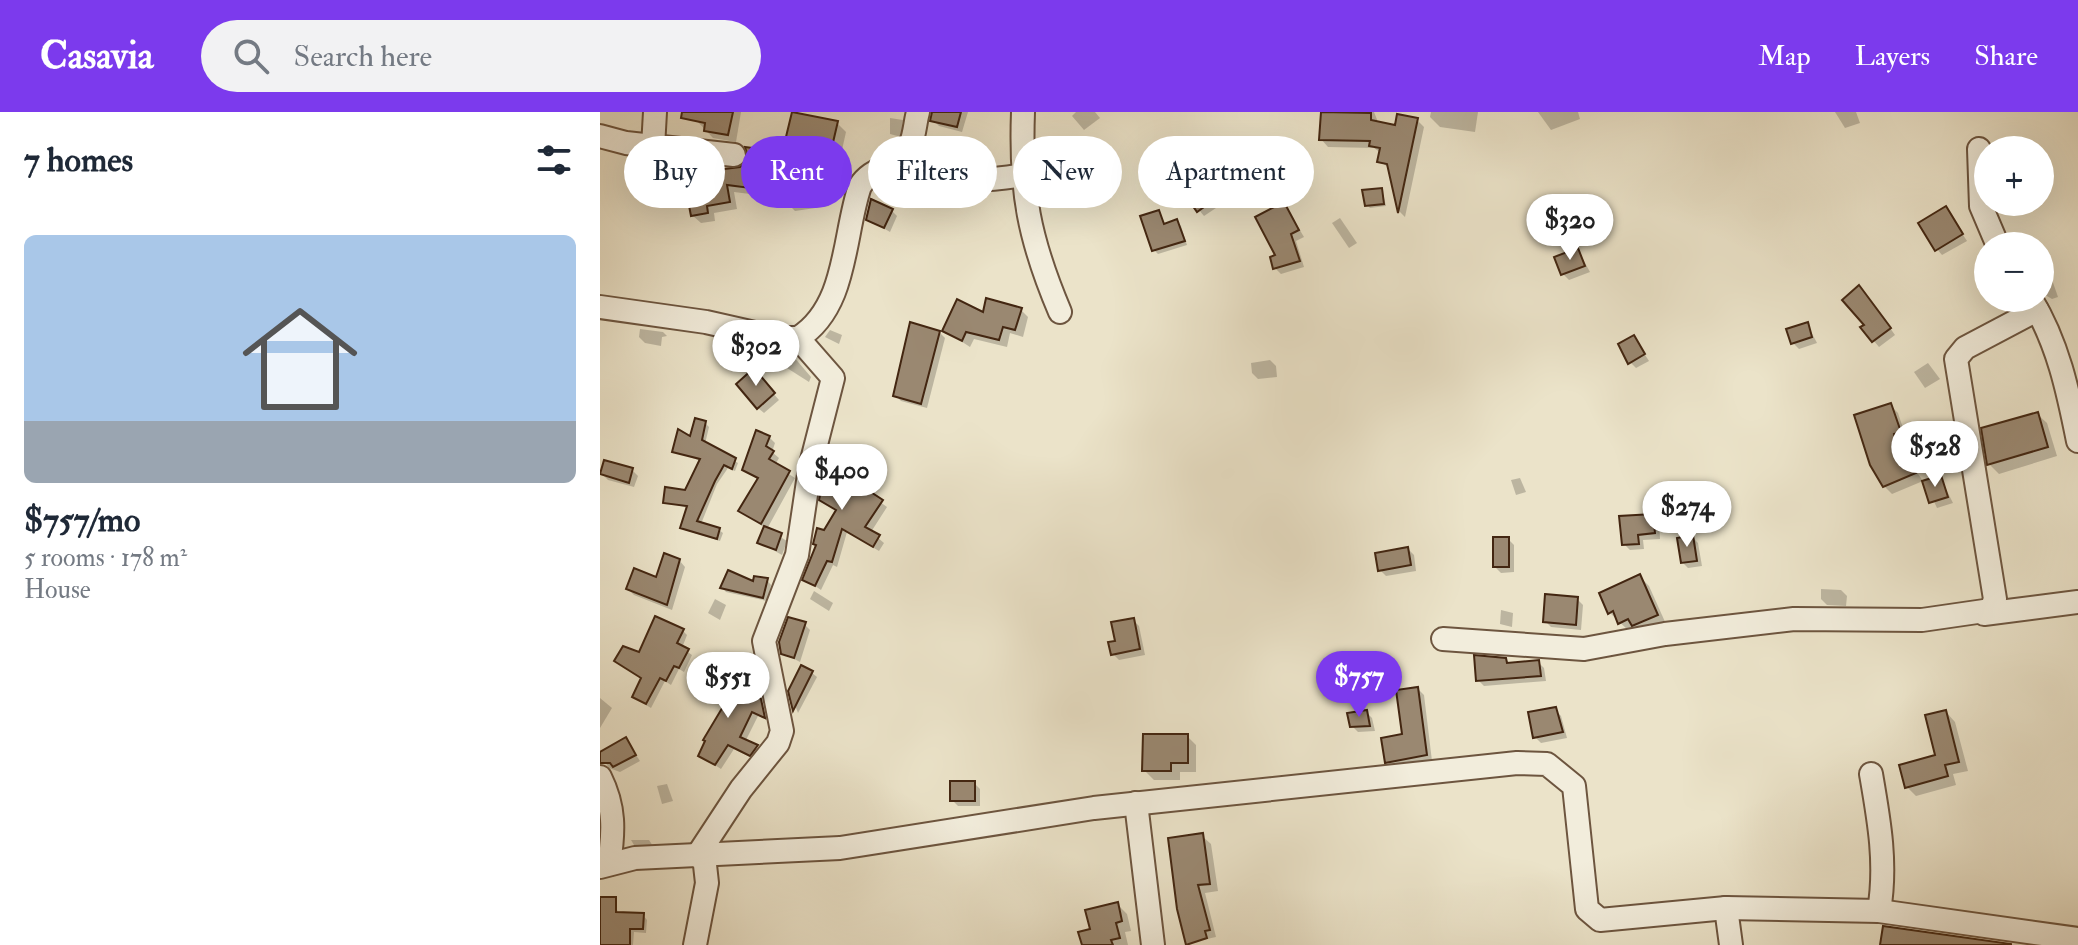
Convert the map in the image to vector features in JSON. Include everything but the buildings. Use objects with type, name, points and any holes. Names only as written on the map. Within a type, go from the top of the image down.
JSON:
[{"type":"street","points":[[654,136],[655,112]]},
{"type":"street","points":[[912,136],[918,112]]},
{"type":"street","points":[[1023,112],[1023,136]]},
{"type":"street","points":[[600,136],[624,141]]},
{"type":"street","points":[[725,154],[734,155]]},
{"type":"street","points":[[600,307],[706,322],[777,338],[798,338],[816,321],[835,289],[860,186],[868,177]]},
{"type":"street","points":[[1027,208],[1031,238],[1060,312]]},
{"type":"street","points":[[1984,614],[1991,610],[1995,599],[1956,359],[1965,348],[2021,312]]},
{"type":"street","points":[[2037,312],[2065,377],[2078,441]]},
{"type":"street","points":[[695,945],[707,883],[700,856],[741,789],[778,743],[782,731],[764,641],[797,555],[810,468],[833,378],[798,338]]},
{"type":"street","points":[[1443,639],[1584,649],[1665,634],[1794,619],[1907,621],[2078,602]]},
{"type":"street","points":[[600,777],[612,809],[614,827],[605,865],[635,858],[840,848],[979,824],[1136,803],[1442,769],[1547,764],[1570,780],[1577,795],[1587,909],[1593,917],[1612,921],[1726,908],[1879,911],[2078,939]]},
{"type":"street","points":[[1871,774],[1883,846],[1884,880],[1879,911]]},
{"type":"street","points":[[1136,803],[1153,945]]},
{"type":"street","points":[[1726,908],[1731,945]]}]
